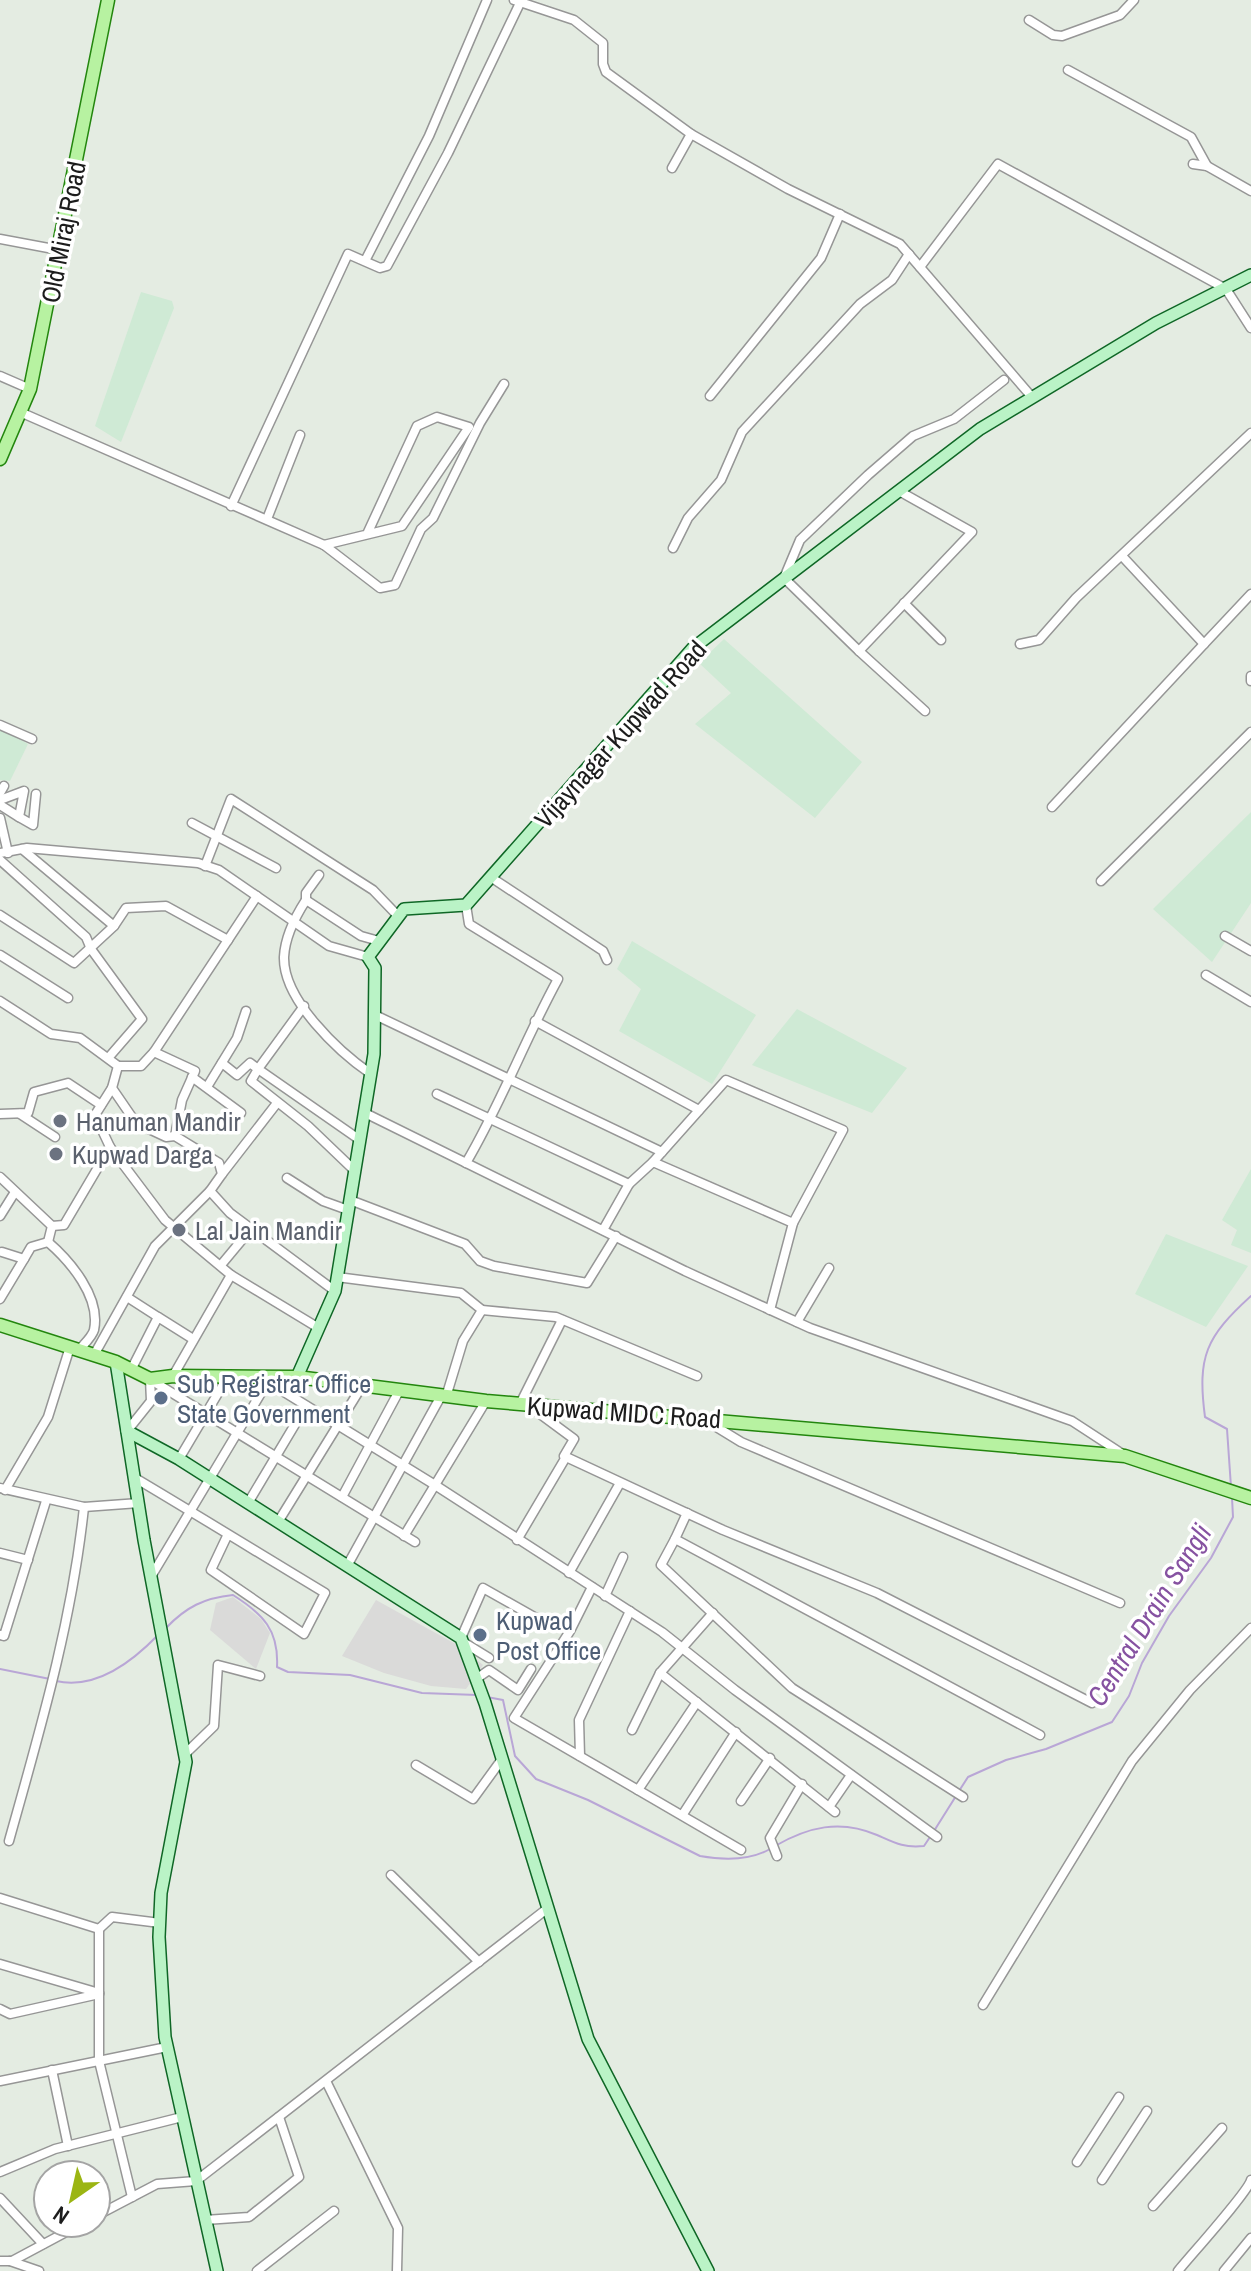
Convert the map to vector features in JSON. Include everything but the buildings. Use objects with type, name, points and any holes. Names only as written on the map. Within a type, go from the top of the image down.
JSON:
[{"type":"main road","name":"Old Miraj Road","points":[[0,459],[30,389],[108,0]]},
{"type":"main road","points":[[0,1325],[116,1362],[150,1379]]},
{"type":"main road","name":"Kupwad MIDC Road","points":[[150,1379],[173,1376],[269,1380],[297,1377],[486,1401],[1125,1456],[1251,1498]]},
{"type":"street","points":[[366,259],[429,136],[487,0]]},
{"type":"street","points":[[1029,20],[1053,35],[1062,36],[1120,15],[1134,0]]},
{"type":"street","points":[[231,506],[348,254],[366,259],[380,268],[387,266],[396,253],[517,2],[574,20],[603,43],[606,72],[691,134],[900,244],[1031,396]]},
{"type":"street","points":[[1068,70],[1191,137],[1207,166]]},
{"type":"street","points":[[672,168],[691,134]]},
{"type":"street","points":[[920,267],[998,164],[1226,289],[1251,328]]},
{"type":"street","points":[[1193,164],[1207,166],[1251,191]]},
{"type":"street","points":[[710,396],[821,258],[840,214]]},
{"type":"street","points":[[0,239],[60,251]]},
{"type":"street","points":[[673,548],[688,518],[721,480],[742,432],[860,304],[892,280],[909,254]]},
{"type":"street","name":"Vijaynagar Kupwad Road","points":[[466,905],[693,648],[980,429],[1156,323],[1251,275]]},
{"type":"street","points":[[0,376],[30,389]]},
{"type":"street","points":[[925,711],[784,578],[800,540],[868,475],[913,436],[954,419],[1004,380]]},
{"type":"street","points":[[20,412],[324,545],[369,584],[380,588],[395,585],[421,529],[433,518],[480,423],[504,384]]},
{"type":"street","points":[[324,545],[402,526],[469,427],[437,417],[417,426],[368,532]]},
{"type":"street","points":[[1020,644],[1039,640],[1076,598],[1251,433]]},
{"type":"street","points":[[267,519],[300,435]]},
{"type":"street","points":[[859,651],[972,532],[899,491]]},
{"type":"street","points":[[1122,556],[1204,644]]},
{"type":"street","points":[[1052,807],[1251,594]]},
{"type":"street","points":[[904,603],[941,640]]},
{"type":"street","points":[[0,725],[32,739]]},
{"type":"street","points":[[1101,881],[1251,732]]},
{"type":"street","points":[[19,817],[24,791],[0,802],[19,817],[33,825],[36,794]]},
{"type":"street","points":[[205,866],[231,799],[373,890],[398,916]]},
{"type":"street","points":[[0,818],[4,853],[22,849],[205,866],[219,870],[329,946],[368,957],[375,968],[371,1074],[335,1291],[297,1377]]},
{"type":"street","points":[[192,823],[276,868]]},
{"type":"street","points":[[22,849],[114,926]]},
{"type":"street","points":[[0,860],[86,937],[91,949],[142,1019],[109,1057]]},
{"type":"street","points":[[319,875],[306,893],[306,900],[293,921],[285,962],[291,987],[327,1037],[371,1074]]},
{"type":"street","points":[[492,878],[603,951],[607,960]]},
{"type":"street","points":[[0,1001],[51,1034],[80,1038],[118,1066],[141,1066],[154,1052],[257,896]]},
{"type":"street","points":[[306,900],[361,936],[379,941]]},
{"type":"street","points":[[368,957],[404,909],[466,905],[469,924],[558,979],[535,1021],[492,1120],[466,1163]]},
{"type":"street","points":[[0,915],[74,963],[114,926],[126,908],[166,906],[228,940]]},
{"type":"street","points":[[1225,936],[1251,951]]},
{"type":"street","points":[[0,955],[68,998]]},
{"type":"street","points":[[1206,975],[1250,1000]]},
{"type":"street","points":[[304,1006],[251,1081],[308,1126],[355,1171]]},
{"type":"street","points":[[207,1087],[237,1038],[246,1011]]},
{"type":"street","points":[[375,1015],[662,1152]]},
{"type":"street","points":[[535,1021],[699,1110]]},
{"type":"street","points":[[154,1052],[195,1071],[182,1100],[175,1136]]},
{"type":"street","points":[[222,1063],[237,1075],[250,1063],[360,1140]]},
{"type":"street","points":[[118,1066],[112,1088],[95,1115],[110,1147],[165,1220],[231,1275],[317,1327]]},
{"type":"street","points":[[192,1077],[241,1113]]},
{"type":"street","points":[[603,1230],[629,1184],[653,1162],[726,1080],[843,1130],[793,1223],[770,1310]]},
{"type":"street","points":[[0,1114],[28,1113],[34,1092],[68,1083],[101,1105]]},
{"type":"street","points":[[112,1088],[136,1123],[166,1137],[175,1136],[219,1163],[222,1174]]},
{"type":"street","points":[[437,1094],[629,1184]]},
{"type":"street","points":[[94,1355],[155,1246],[210,1191],[277,1103]]},
{"type":"street","points":[[365,1113],[770,1310],[1072,1421],[1125,1456]]},
{"type":"street","points":[[20,1114],[55,1137]]},
{"type":"street","points":[[52,1226],[64,1225],[110,1147]]},
{"type":"street","points":[[653,1162],[793,1223]]},
{"type":"street","points":[[0,1177],[24,1203],[40,1211],[52,1226]]},
{"type":"street","points":[[287,1178],[323,1201],[349,1205],[465,1244],[480,1261],[494,1266],[587,1283],[616,1236]]},
{"type":"street","points":[[210,1191],[251,1229],[335,1291]]},
{"type":"street","points":[[0,1216],[15,1192]]},
{"type":"street","points":[[48,1242],[52,1226]]},
{"type":"street","points":[[221,1265],[251,1229]]},
{"type":"street","points":[[0,1299],[31,1247],[48,1242]]},
{"type":"street","points":[[48,1242],[67,1259],[95,1309],[94,1333],[75,1349],[48,1417],[3,1489],[84,1507],[139,1503]]},
{"type":"street","points":[[1,1251],[24,1259]]},
{"type":"street","points":[[797,1322],[829,1268]]},
{"type":"street","points":[[173,1376],[231,1275]]},
{"type":"street","points":[[337,1277],[461,1293],[482,1310],[562,1320],[697,1376]]},
{"type":"street","points":[[127,1297],[193,1339]]},
{"type":"street","points":[[347,1566],[444,1396],[463,1341],[482,1310]]},
{"type":"street","points":[[131,1370],[158,1317]]},
{"type":"street","points":[[517,1540],[574,1439],[524,1404],[562,1320]]},
{"type":"street","points":[[116,1362],[185,1754],[172,1847],[161,1893],[167,2047],[217,2271]]},
{"type":"street","points":[[179,1459],[227,1378]]},
{"type":"street","points":[[127,1431],[151,1401],[150,1379]]},
{"type":"street","points":[[150,1379],[415,1542]]},
{"type":"street","points":[[152,1575],[269,1380],[630,1611],[937,1837]]},
{"type":"street","points":[[278,1522],[340,1427],[362,1386]]},
{"type":"street","points":[[342,1497],[399,1391]]},
{"type":"street","points":[[404,1536],[486,1401]]},
{"type":"street","points":[[248,1503],[306,1406]]},
{"type":"street","points":[[703,1418],[741,1442],[1120,1603]]},
{"type":"street","points":[[127,1431],[211,1479],[489,1658]]},
{"type":"street","points":[[566,1457],[687,1513],[877,1593],[1092,1703]]},
{"type":"street","points":[[135,1478],[191,1511],[325,1593],[304,1634],[211,1570],[228,1534]]},
{"type":"street","points":[[569,1573],[620,1483]]},
{"type":"street","points":[[0,1635],[4,1636],[46,1501]]},
{"type":"street","points":[[9,1841],[57,1666],[77,1575],[84,1507]]},
{"type":"street","points":[[687,1513],[661,1565],[792,1688],[963,1797]]},
{"type":"street","points":[[675,1539],[1040,1735]]},
{"type":"street","points":[[0,1553],[28,1560]]},
{"type":"street","points":[[605,1596],[623,1557]]},
{"type":"street","points":[[592,1587],[570,1631],[514,1718],[741,1850]]},
{"type":"street","points":[[545,1623],[483,1588],[462,1640],[588,2039],[708,2271]]},
{"type":"street","points":[[0,1610],[11,1614]]},
{"type":"street","points":[[580,1756],[579,1720],[630,1611]]},
{"type":"street","points":[[632,1730],[660,1673],[713,1613]]},
{"type":"street","points":[[983,2005],[1132,1761],[1190,1690],[1251,1628]]},
{"type":"street","points":[[185,1754],[214,1726],[218,1665],[260,1676]]},
{"type":"street","points":[[476,1679],[489,1670],[518,1690],[531,1669]]},
{"type":"street","points":[[660,1673],[832,1809],[851,1775]]},
{"type":"street","points":[[638,1790],[697,1702]]},
{"type":"street","points":[[683,1814],[736,1732]]},
{"type":"street","points":[[741,1801],[770,1758]]},
{"type":"street","points":[[416,1765],[473,1799],[502,1759]]},
{"type":"street","points":[[777,1856],[770,1838],[802,1784]]},
{"type":"street","points":[[391,1875],[479,1962]]},
{"type":"street","points":[[0,1898],[99,1929]]},
{"type":"street","points":[[112,2208],[157,2184],[196,2181],[548,1908]]},
{"type":"street","points":[[132,2197],[99,2061],[99,1929],[112,1917],[160,1923]]},
{"type":"street","points":[[0,1964],[99,1993]]},
{"type":"street","points":[[0,2009],[10,2014],[99,1993]]},
{"type":"street","points":[[0,2081],[167,2047]]},
{"type":"street","points":[[52,2070],[68,2146]]},
{"type":"street","points":[[326,2081],[398,2228],[397,2271]]},
{"type":"street","points":[[1077,2162],[1119,2097]]},
{"type":"street","points":[[1102,2180],[1147,2111]]},
{"type":"street","points":[[0,2172],[68,2146],[182,2117]]},
{"type":"street","points":[[205,2220],[249,2217],[299,2177],[279,2117]]},
{"type":"street","points":[[1153,2206],[1222,2128]]},
{"type":"street","points":[[1178,2271],[1215,2223],[1249,2188],[1251,2180]]},
{"type":"street","points":[[0,2198],[43,2244]]},
{"type":"street","points":[[257,2271],[334,2211]]},
{"type":"street","points":[[1224,2271],[1251,2238]]},
{"type":"street","points":[[3,2260],[53,2239]]},
{"type":"street","points":[[3,2260],[39,2271]]},
{"type":"shaded area","points":[[233,1597],[261,1619],[270,1633],[256,1669],[210,1630],[216,1603]]},
{"type":"shaded area","points":[[376,1600],[461,1647],[483,1665],[466,1689],[431,1686],[384,1673],[342,1656]]},
{"type":"green space","points":[[141,292],[172,301],[174,308],[121,442],[95,426]]},
{"type":"green space","points":[[724,639],[862,762],[815,818],[695,724],[731,693],[699,663]]},
{"type":"green space","points":[[0,728],[28,744],[10,781],[0,780]]},
{"type":"green space","points":[[1251,812],[1251,903],[1212,962],[1153,909]]},
{"type":"green space","points":[[632,941],[756,1015],[712,1084],[619,1031],[641,989],[617,969]]},
{"type":"green space","points":[[797,1009],[907,1068],[872,1113],[752,1065]]},
{"type":"green space","points":[[1251,1169],[1251,1253],[1231,1245],[1237,1230],[1222,1220]]},
{"type":"green space","points":[[1166,1234],[1248,1266],[1206,1327],[1135,1294]]},
{"type":"waterway","name":"Central Drain Sangli","points":[[1231,1487],[1227,1429],[1205,1417],[1202,1378],[1208,1349],[1215,1336],[1251,1296]]},
{"type":"waterway","name":"Central Drain Sangli","points":[[959,1791],[968,1777],[1112,1722],[1129,1696],[1142,1663],[1169,1616],[1211,1558],[1233,1517],[1232,1498]]},
{"type":"waterway","name":"Central Drain Sangli","points":[[166,1628],[196,1605],[233,1595],[267,1624],[275,1643],[277,1667],[288,1672],[350,1675],[422,1693],[477,1695]]},
{"type":"waterway","name":"Central Drain Sangli","points":[[56,1681],[71,1683],[99,1678],[125,1664],[158,1635]]},
{"type":"waterway","name":"Central Drain Sangli","points":[[0,1669],[50,1679]]},
{"type":"waterway","name":"Central Drain Sangli","points":[[487,1697],[503,1700],[515,1756],[536,1779],[588,1800],[700,1856],[736,1858],[753,1856],[770,1849]]},
{"type":"waterway","name":"Central Drain Sangli","points":[[934,1831],[956,1796]]},
{"type":"waterway","name":"Central Drain Sangli","points":[[775,1846],[812,1830],[837,1826],[863,1830],[910,1846],[924,1846],[930,1837]]},
{"type":"place","name":"Hanuman Mandir","points":[[60,1121]]},
{"type":"place","name":"Kupwad Darga","points":[[56,1154]]},
{"type":"place","name":"Lal Jain Mandir","points":[[179,1230]]},
{"type":"place","name":"Sub Registrar Office State Government","points":[[161,1398]]},
{"type":"place","name":"Kupwad Post Office","points":[[480,1635]]}]
